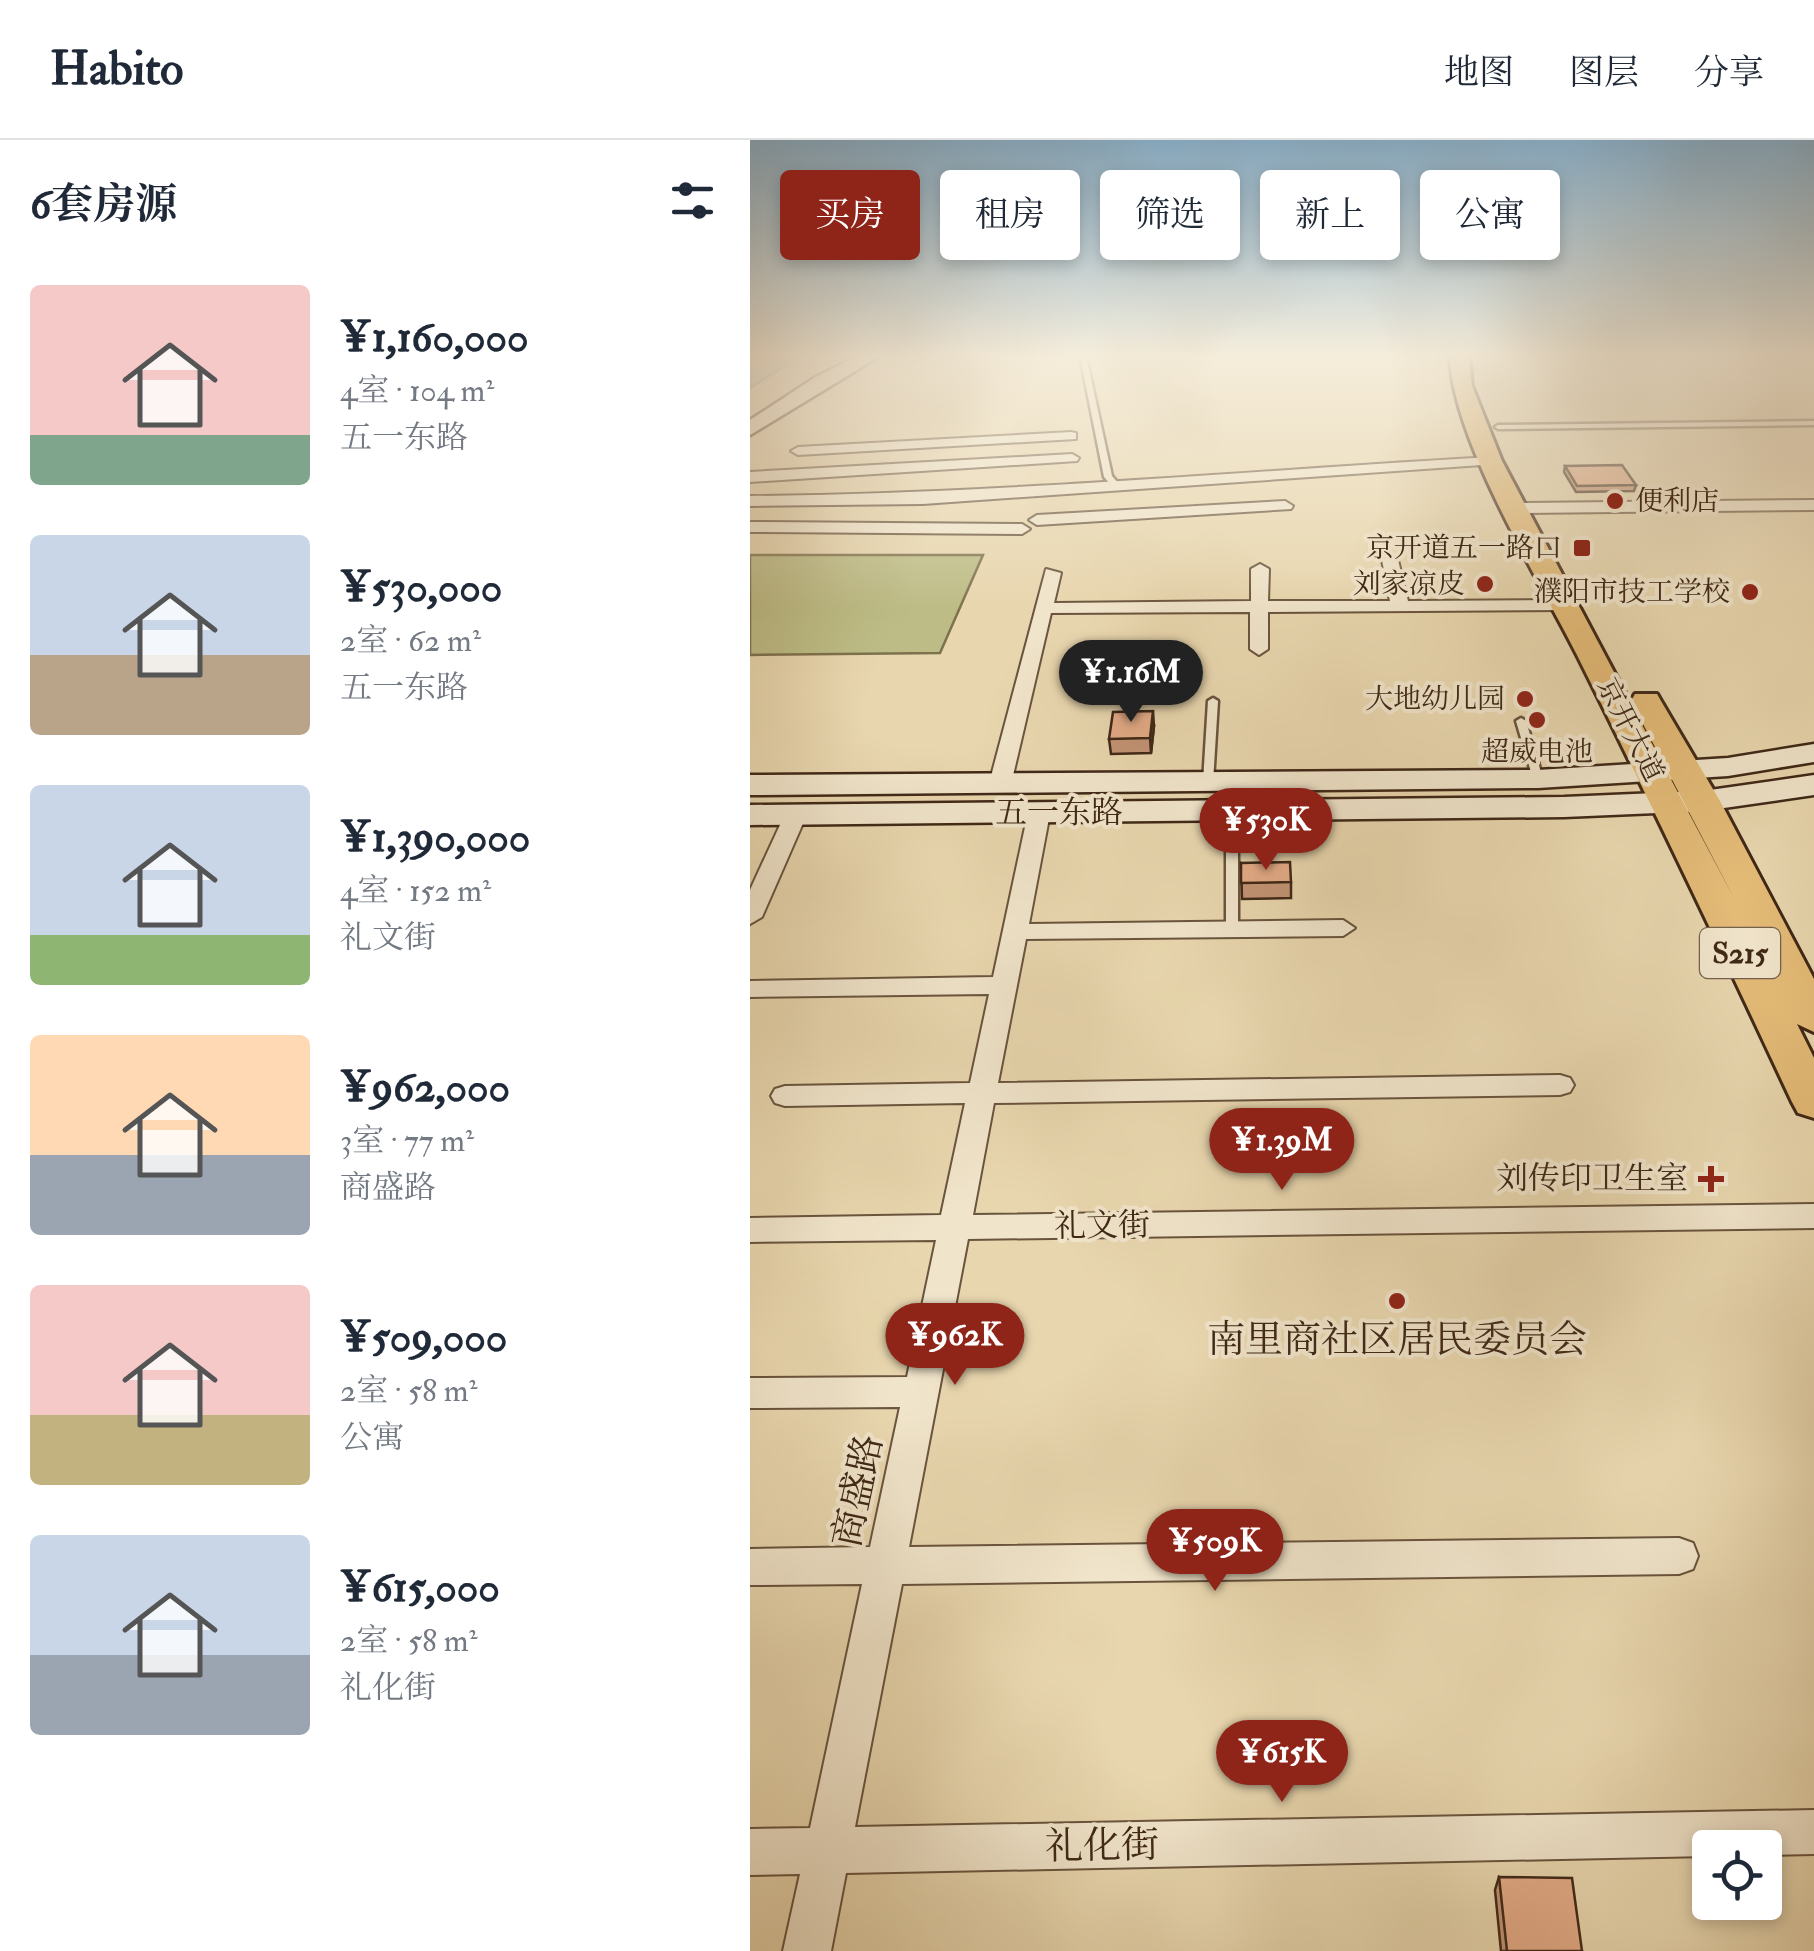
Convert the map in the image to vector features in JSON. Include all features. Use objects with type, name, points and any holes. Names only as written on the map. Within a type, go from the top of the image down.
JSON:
[{"type":"main road","name":"京开大道","points":[[1483,441],[1491,461],[1528,508],[1677,787],[1814,1102]]},
{"type":"main road","name":"京开大道","points":[[1503,441],[1566,605],[1814,1018]]},
{"type":"street","points":[[798,451],[991,441]]},
{"type":"street","points":[[923,499],[929,444]]},
{"type":"street","points":[[750,477],[1072,458]]},
{"type":"street","points":[[750,501],[923,499],[1114,483],[1491,461]]},
{"type":"street","points":[[1031,528],[1040,490]]},
{"type":"street","points":[[797,550],[833,501]]},
{"type":"street","points":[[750,528],[1031,528],[1285,506]]},
{"type":"street","points":[[1528,508],[1814,506]]},
{"type":"street","points":[[1390,560],[1400,606]]},
{"type":"street","points":[[1259,650],[1260,569]]},
{"type":"street","points":[[1000,784],[1052,572]]},
{"type":"street","points":[[1043,608],[1566,605]]},
{"type":"street","points":[[1677,787],[1814,753]]},
{"type":"street","name":"五一东路","points":[[750,785],[1538,779],[1677,787]]},
{"type":"street","points":[[1677,787],[1814,785]]},
{"type":"street","name":"五一东路","points":[[750,814],[1232,811],[1677,787]]},
{"type":"street","name":"商盛路","points":[[807,1951],[1039,813]]},
{"type":"street","points":[[750,917],[796,814]]},
{"type":"street","points":[[1016,932],[1343,928]]},
{"type":"street","points":[[750,989],[1006,985]]},
{"type":"street","points":[[786,1096],[1560,1085]]},
{"type":"street","name":"礼文街","points":[[750,1230],[1814,1216]]},
{"type":"street","points":[[750,1393],[922,1392]]},
{"type":"street","points":[[750,1567],[1679,1556]]},
{"type":"street","name":"礼化街","points":[[750,1852],[1814,1832]]},
{"type":"lane","points":[[1101,441],[1108,476],[1114,483]]},
{"type":"lane","points":[[1208,782],[1212,701]]},
{"type":"lane","points":[[1521,720],[1538,779]]},
{"type":"lane","points":[[1232,811],[1232,928]]},
{"type":"shaded area","points":[[750,555],[983,555],[940,653],[750,655]]},
{"type":"building","points":[[1622,465],[1636,485],[1577,486],[1565,466]]},
{"type":"building","points":[[1153,711],[1150,738],[1109,739],[1113,712]]},
{"type":"building","points":[[1290,862],[1291,882],[1241,883],[1241,863]]},
{"type":"building","points":[[1499,1877],[1572,1878],[1582,1951],[1507,1951]]},
{"type":"place","name":"便利店","points":[[1615,501]]},
{"type":"place","name":"京开道五一路口","points":[[1582,548]]},
{"type":"place","name":"刘家凉皮","points":[[1485,584]]},
{"type":"place","name":"濮阳市技工学校","points":[[1750,592]]},
{"type":"place","name":"大地幼儿园","points":[[1525,699]]},
{"type":"place","name":"超威电池","points":[[1537,720]]},
{"type":"place","name":"刘传印卫生室","points":[[1711,1179]]},
{"type":"place","name":"南里商社区居民委员会","points":[[1397,1301]]}]
